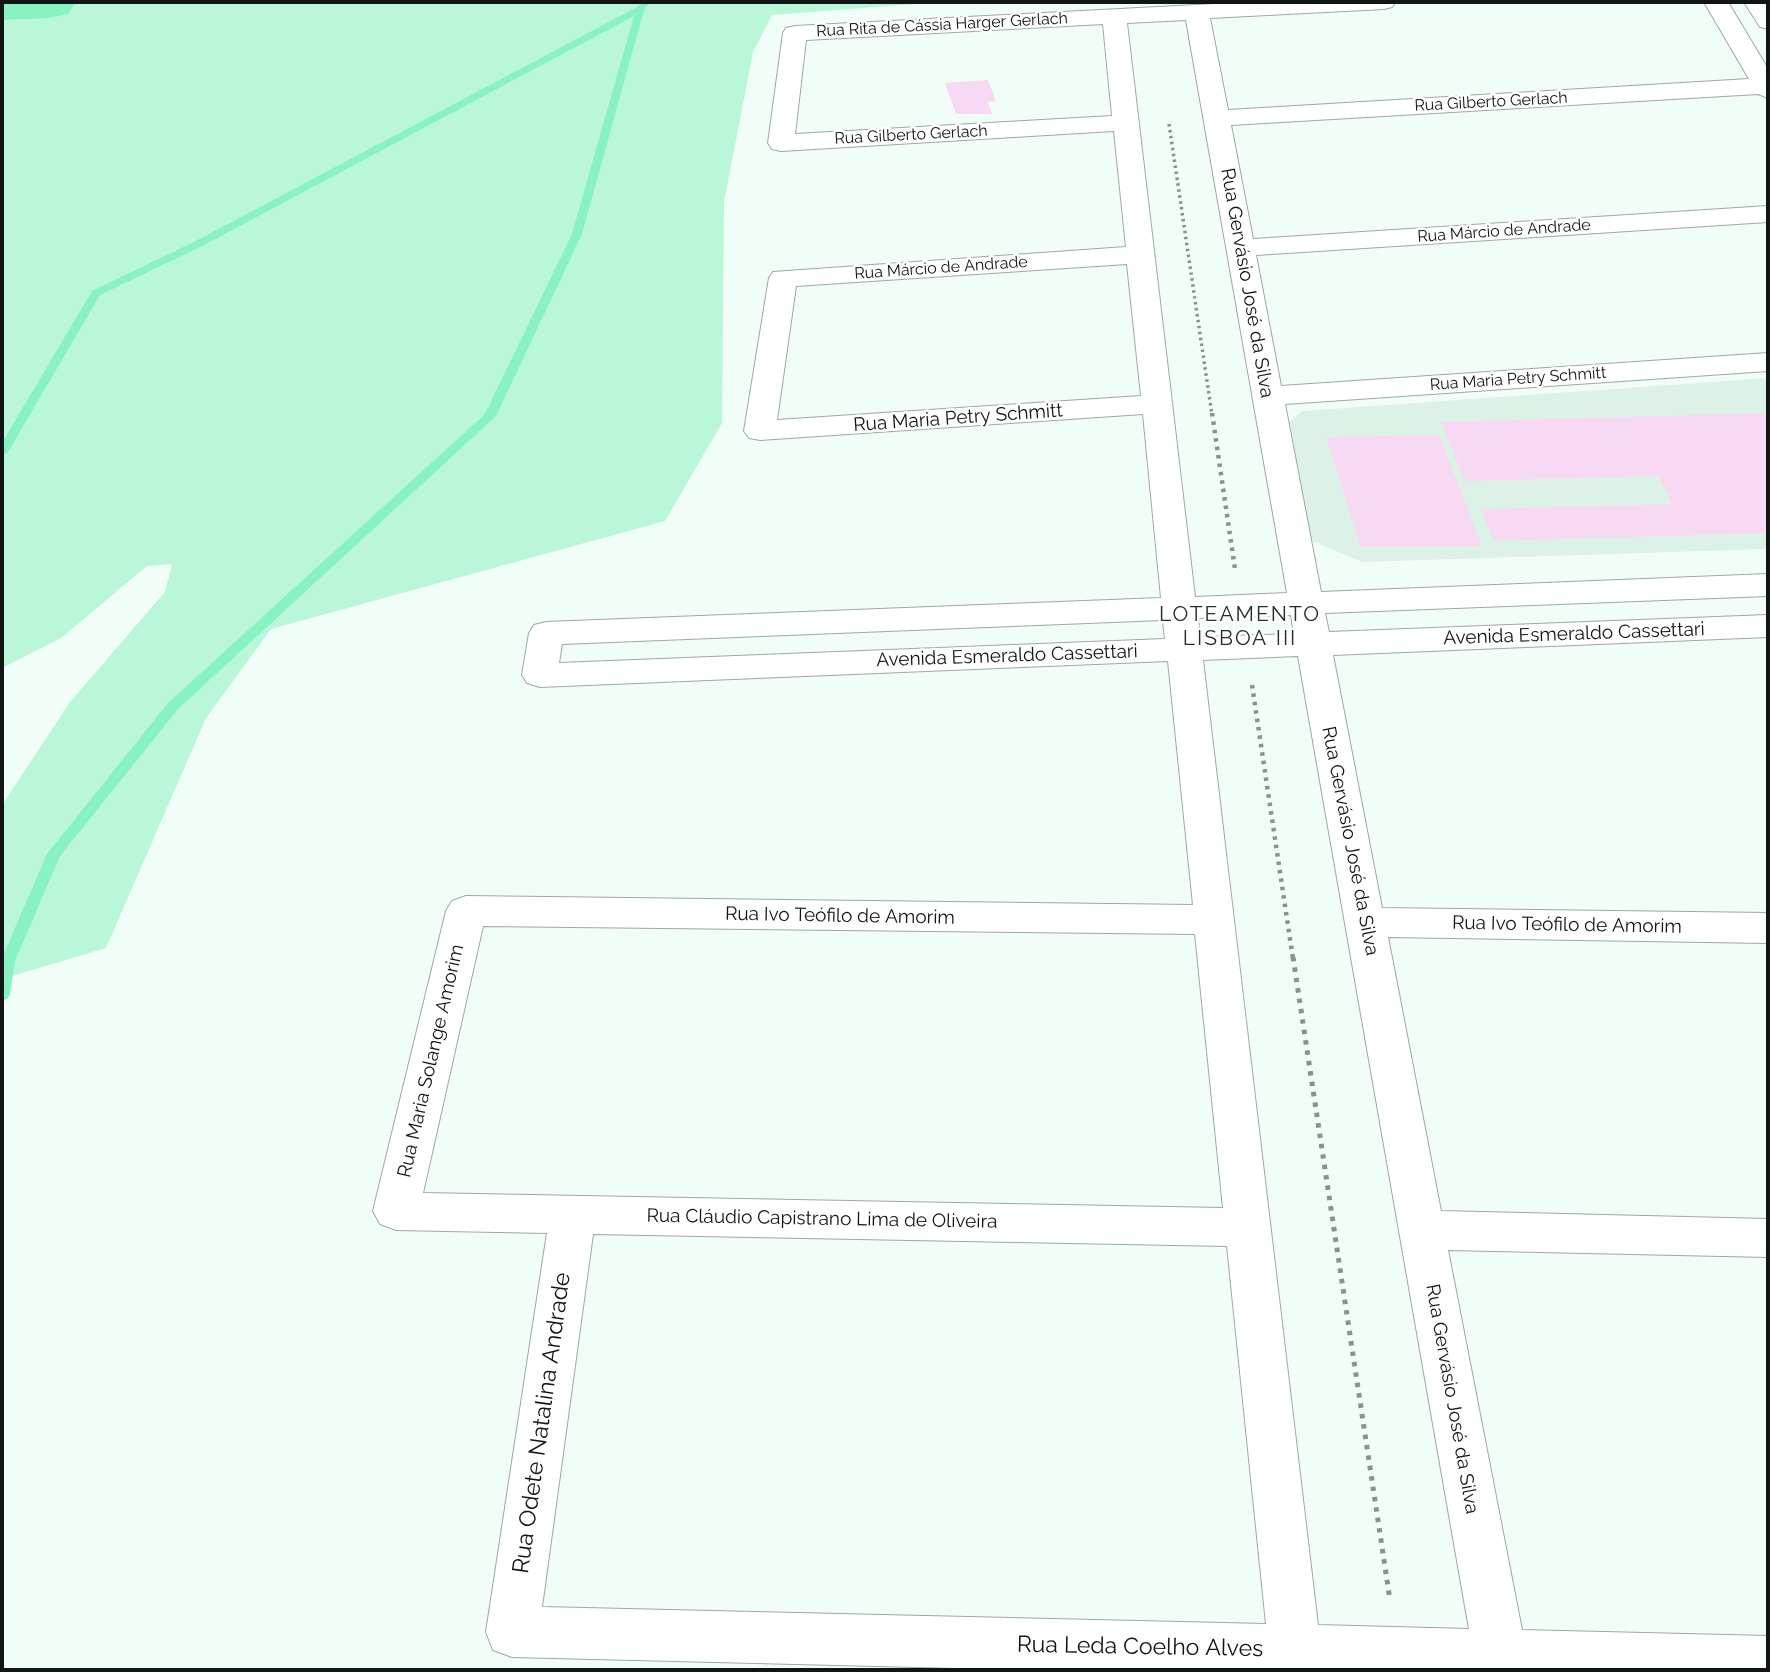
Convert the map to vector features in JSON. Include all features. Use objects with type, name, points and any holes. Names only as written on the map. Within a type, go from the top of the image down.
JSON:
[{"type":"street","name":"Rua Rita de Cássia Harger Gerlach","points":[[781,143],[795,33],[1384,2]]},
{"type":"street","points":[[1716,2],[1767,88]]},
{"type":"street","points":[[1756,2],[1768,22]]},
{"type":"street","name":"Rua Gervásio José da Silva","points":[[1197,12],[1502,1663]]},
{"type":"street","points":[[1114,16],[1296,1661]]},
{"type":"street","name":"Rua Gilberto Gerlach","points":[[1217,118],[1767,88]]},
{"type":"street","name":"Rua Gilberto Gerlach","points":[[781,143],[1126,123]]},
{"type":"street","name":"Rua Márcio de Andrade","points":[[1241,248],[1768,214]]},
{"type":"street","name":"Rua Márcio de Andrade","points":[[760,431],[783,278],[1140,255]]},
{"type":"street","name":"Rua Maria Petry Schmitt","points":[[1268,396],[1768,362]]},
{"type":"street","name":"Rua Maria Petry Schmitt","points":[[760,431],[1157,404]]},
{"type":"street","points":[[1180,608],[1768,585]]},
{"type":"street","name":"Avenida Esmeraldo Cassettari","points":[[1180,608],[546,633],[540,675],[1768,626]]},
{"type":"street","name":"Rua Ivo Teófilo de Amorim","points":[[466,911],[1214,920]]},
{"type":"street","name":"Rua Maria Solange Amorim","points":[[396,1211],[466,911]]},
{"type":"street","name":"Rua Ivo Teófilo de Amorim","points":[[1365,922],[1768,928]]},
{"type":"street","name":"Rua Cláudio Capistrano Lima de Oliveira","points":[[396,1211],[1247,1227]]},
{"type":"street","name":"Rua Odete Natalina Andrade","points":[[512,1632],[573,1214]]},
{"type":"street","points":[[1421,1230],[1768,1238]]},
{"type":"street","name":"Rua Leda Coelho Alves","points":[[512,1632],[1296,1661],[1398,1653],[1502,1663],[1768,1662]]},
{"type":"path","points":[[1167,116],[1241,606]]},
{"type":"path","points":[[1247,647],[1398,1653]]},
{"type":"shaded area","points":[[1768,378],[1768,549],[1362,562],[1310,540],[1290,422],[1302,411]]},
{"type":"green space","points":[[2,2],[942,2],[772,15],[753,52],[724,202],[722,423],[665,521],[271,629],[206,718],[106,948],[2,979],[2,805],[70,702],[165,592],[172,564],[147,566],[61,638],[2,668]]},
{"type":"building","points":[[988,80],[996,101],[988,102],[992,114],[956,114],[945,83]]},
{"type":"building","points":[[1768,413],[1768,533],[1494,541],[1481,509],[1672,504],[1659,476],[1465,481],[1441,422]]},
{"type":"building","points":[[1439,435],[1482,546],[1361,547],[1326,437]]},
{"type":"waterway","points":[[2,4],[49,2]]},
{"type":"waterway","points":[[640,9],[646,2]]},
{"type":"waterway","points":[[2,452],[96,293],[198,244],[640,9]]},
{"type":"waterway","points":[[2,995],[8,961],[54,854],[173,706],[490,416],[577,234],[640,9]]},
{"type":"district","name":"LOTEAMENTO LISBOA III","points":[[1240,627]]}]
